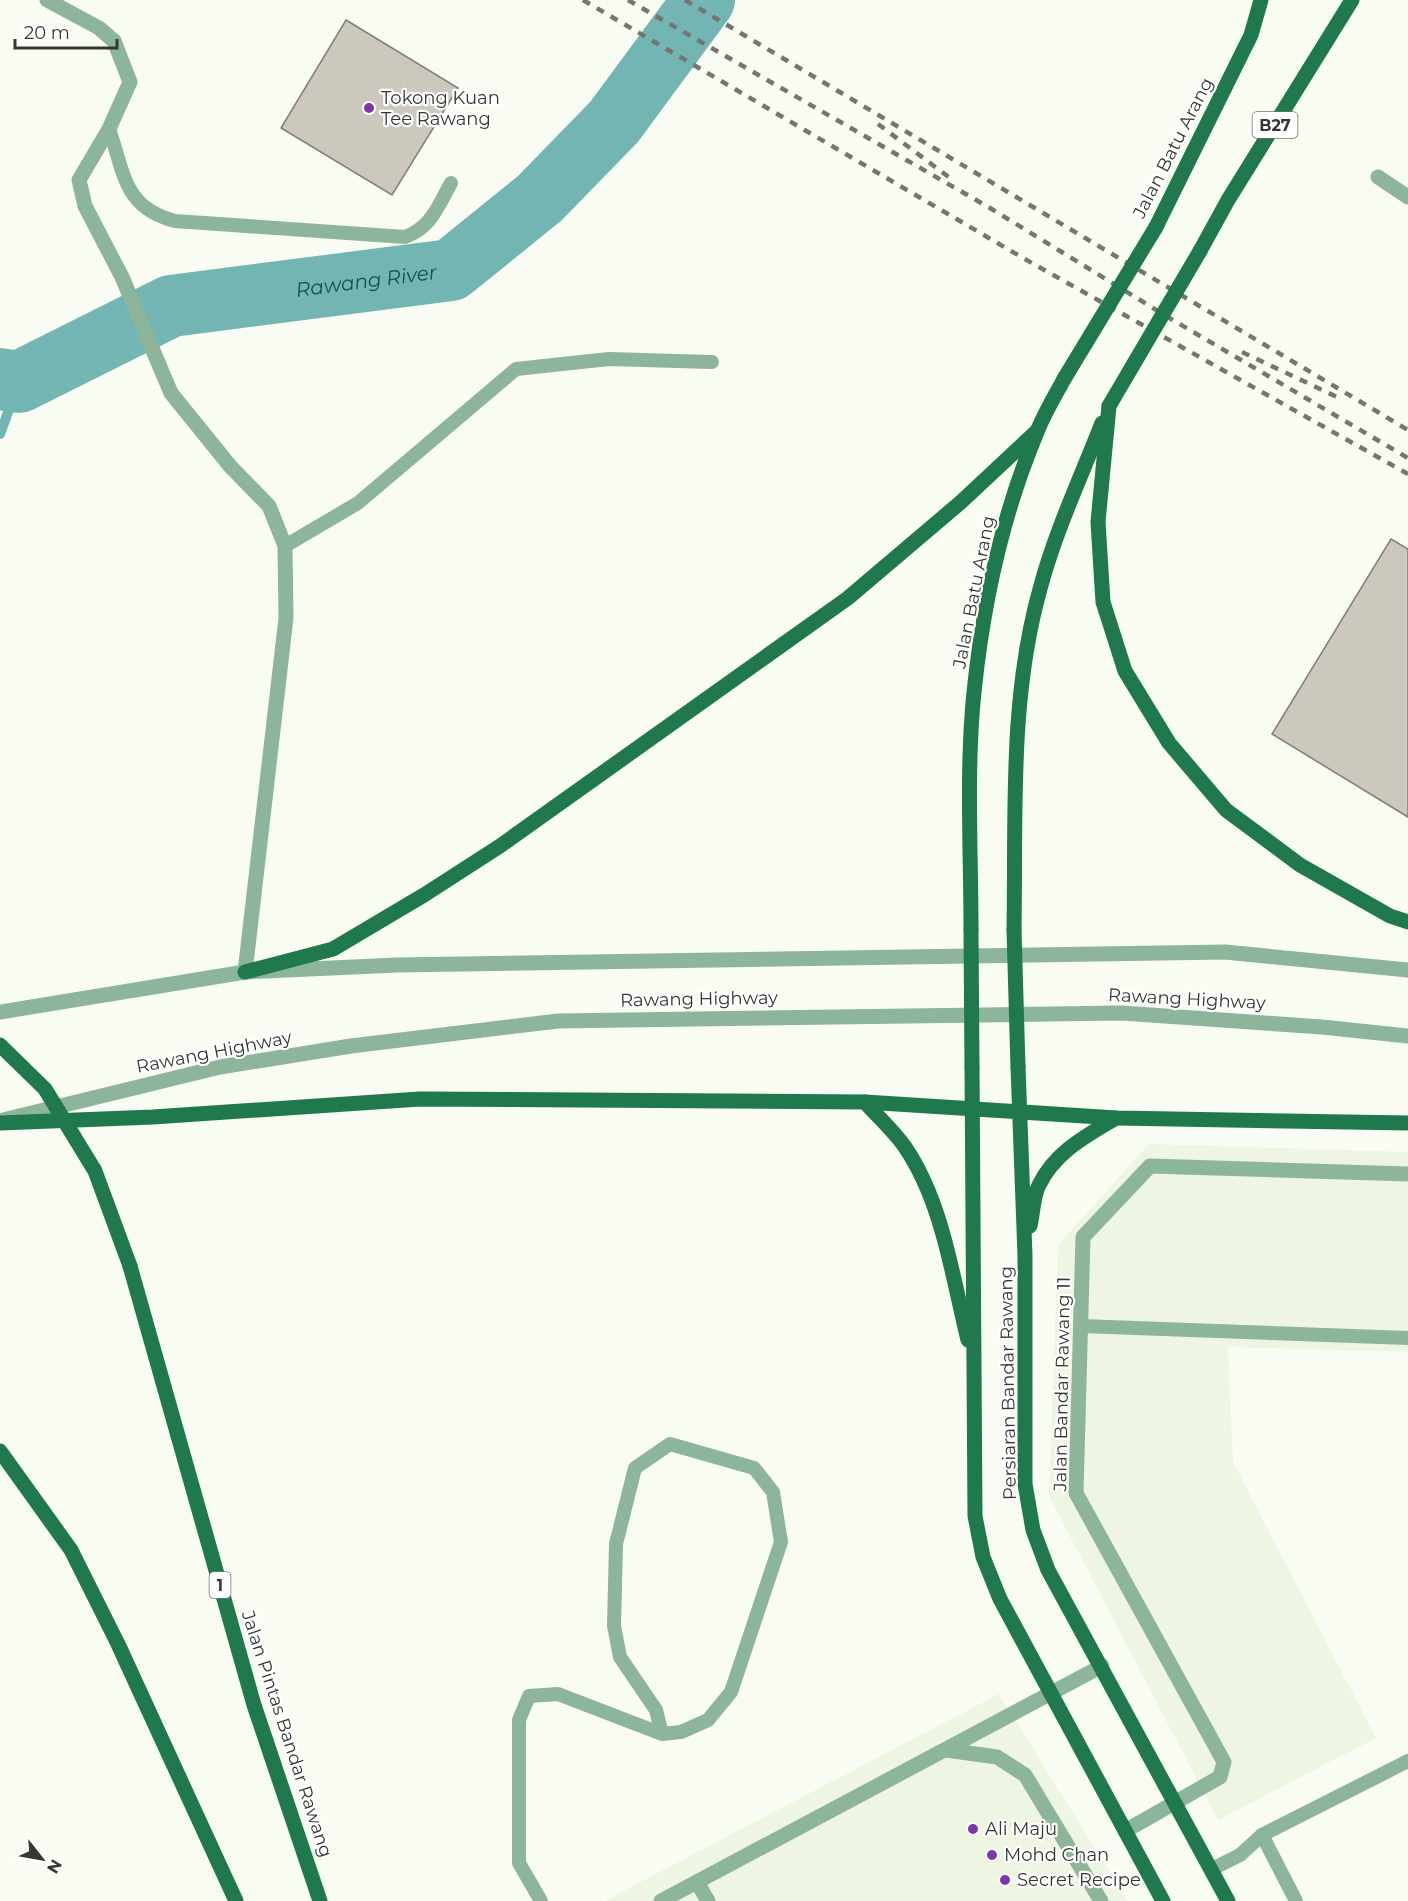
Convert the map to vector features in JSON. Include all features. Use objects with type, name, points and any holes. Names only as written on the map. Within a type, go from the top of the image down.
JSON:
[{"type":"main road","name":"Jalan Batu Arang","points":[[973,1109],[970,774],[974,692],[992,582],[1005,527],[1037,431],[1064,379],[1156,227],[1251,35],[1261,0]]},
{"type":"main road","name":"B27","points":[[1109,406],[1228,200],[1352,0]]},
{"type":"main road","points":[[1109,406],[1098,522],[1103,602],[1125,671],[1169,743],[1226,810],[1300,865],[1390,916],[1408,922]]},
{"type":"main road","name":"Persiaran Bandar Rawang","points":[[1109,406],[1039,590],[1026,662],[1018,731],[1014,930],[1025,1256],[1025,1484],[1033,1530],[1048,1570],[1228,1901]]},
{"type":"main road","points":[[245,972],[333,949],[424,896],[500,846],[848,598],[961,502],[1037,431]]},
{"type":"main road","name":"Jalan Pintas Bandar Rawang","points":[[0,1045],[45,1089],[95,1171],[130,1266],[254,1704],[320,1901]]},
{"type":"main road","points":[[0,1122],[153,1117],[420,1099],[865,1102],[1116,1118],[1408,1123]]},
{"type":"main road","points":[[865,1102],[905,1147],[928,1189],[942,1232],[974,1367]]},
{"type":"main road","name":"Persiaran Bandar Rawang","points":[[973,1109],[975,1516],[982,1557],[1000,1599],[1163,1901]]},
{"type":"main road","points":[[1025,1256],[1038,1186],[1049,1169],[1075,1143],[1116,1118]]},
{"type":"main road","points":[[0,1451],[71,1550],[118,1644],[236,1901]]},
{"type":"street","points":[[47,0],[99,28],[114,40],[130,82],[109,129],[79,180],[85,206],[122,277],[171,393],[230,466],[269,506],[285,546],[286,618],[245,972]]},
{"type":"street","points":[[1378,177],[1408,197]]},
{"type":"street","points":[[0,1012],[245,972],[398,965],[1225,952],[1408,970]]},
{"type":"street","name":"Rawang Highway","points":[[0,1122],[220,1067],[351,1046],[558,1021],[1122,1013],[1322,1027],[1408,1036]]},
{"type":"street","name":"Jalan Bandar Rawang 11","points":[[1125,1831],[1220,1777],[1224,1762],[1076,1493],[1083,1237],[1150,1166],[1408,1174]]},
{"type":"street","points":[[661,1901],[1102,1666]]},
{"type":"street","points":[[945,1750],[997,1757],[1025,1775],[1101,1901]]},
{"type":"street","points":[[697,1882],[708,1901]]},
{"type":"lane","points":[[109,129],[134,198],[156,216],[175,221],[405,237],[419,232],[429,221],[451,183]]},
{"type":"lane","points":[[285,546],[358,502],[516,369],[609,359],[712,362]]},
{"type":"lane","points":[[1081,1326],[1408,1338]]},
{"type":"lane","points":[[542,1901],[519,1863],[519,1720],[529,1696],[558,1694],[662,1734],[681,1732],[708,1720],[730,1692],[781,1542],[773,1491],[754,1468],[670,1444],[635,1468],[616,1544],[614,1626],[620,1657],[656,1710],[662,1734]]},
{"type":"lane","points":[[1212,1869],[1240,1855],[1262,1835],[1408,1761]]},
{"type":"lane","points":[[1262,1835],[1296,1901]]},
{"type":"shaded area","points":[[1149,1144],[1408,1152],[1408,1352],[1228,1347],[1233,1462],[1376,1738],[1218,1820],[1049,1496],[1058,1245]]},
{"type":"shaded area","points":[[999,1694],[1128,1901],[604,1901]]},
{"type":"building","name":"Tokong Kuan Tee Rawang","points":[[346,20],[458,88],[392,195],[281,128]]},
{"type":"building","points":[[1391,539],[1408,549],[1408,817],[1272,734]]},
{"type":"waterway","name":"Rawang River","points":[[0,379],[19,382],[171,306],[451,270],[540,198],[614,122],[704,0]]},
{"type":"waterway","points":[[0,434],[19,382]]},
{"type":"railway","points":[[583,0],[1023,258],[1408,474]]},
{"type":"railway","points":[[628,0],[990,208],[1166,316],[1408,458]]},
{"type":"railway","points":[[685,0],[1408,430]]},
{"type":"railway","points":[[878,124],[950,178]]},
{"type":"railway","points":[[1242,352],[1337,397]]},
{"type":"place","name":"Tokong Kuan Tee Rawang","points":[[369,108]]},
{"type":"place","name":"Ali Maju","points":[[973,1829]]},
{"type":"place","name":"Mohd Chan","points":[[992,1855]]},
{"type":"place","name":"Secret Recipe","points":[[1005,1880]]}]
